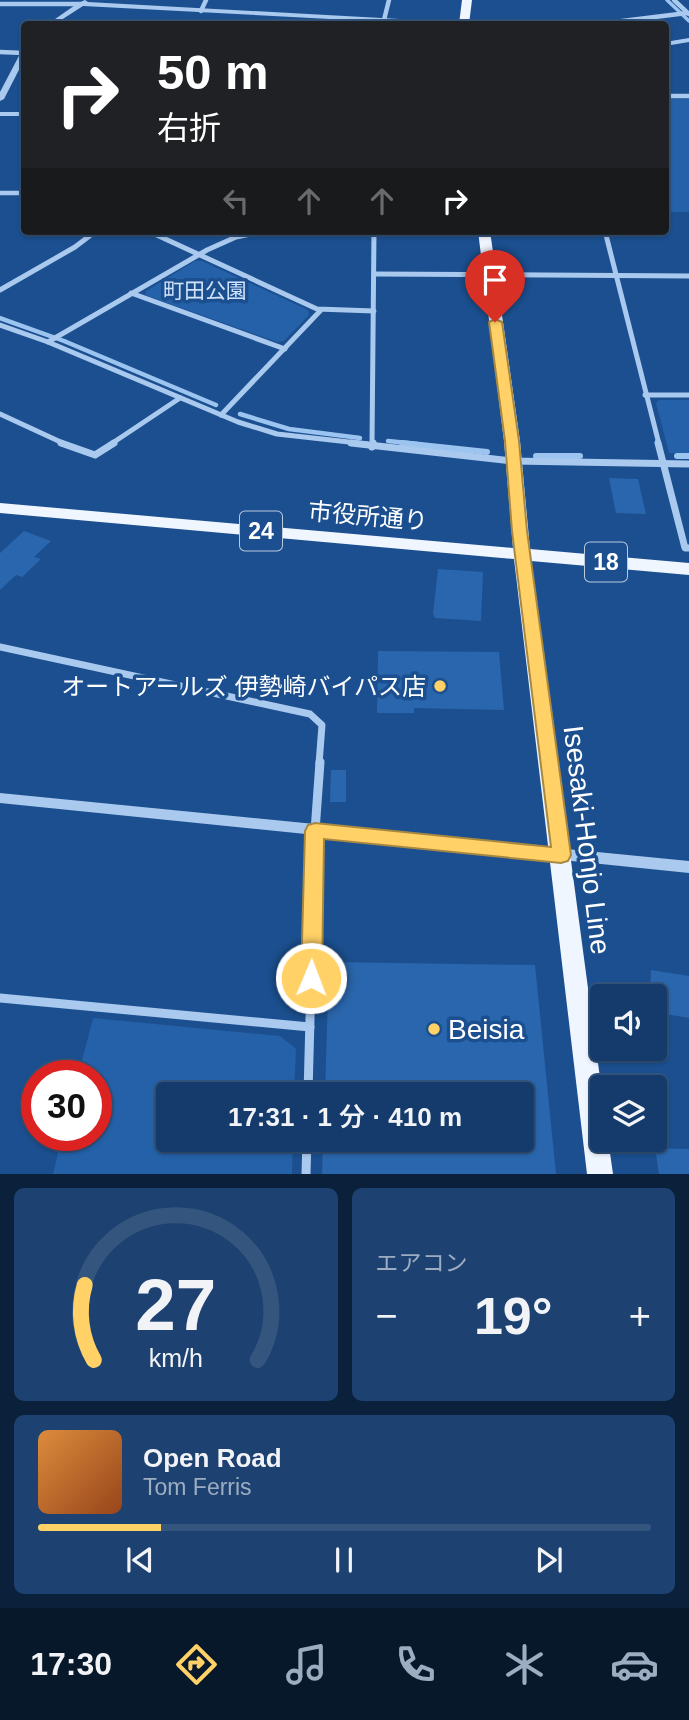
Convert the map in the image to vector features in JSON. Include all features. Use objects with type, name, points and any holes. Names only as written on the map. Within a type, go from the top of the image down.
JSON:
[{"type":"main road","points":[[464,21],[467,0]]},
{"type":"main road","name":"Isesaki-Honjo Line","points":[[484,235],[600,1174]]},
{"type":"main road","name":"市役所通り","points":[[0,508],[689,569]]},
{"type":"street","points":[[55,21],[89,0]]},
{"type":"street","points":[[201,11],[206,0]]},
{"type":"street","points":[[384,21],[389,0]]},
{"type":"street","points":[[674,0],[688,13]]},
{"type":"street","points":[[0,4],[80,4],[367,21]]},
{"type":"street","points":[[623,21],[688,13]]},
{"type":"street","points":[[669,43],[689,40]]},
{"type":"street","points":[[0,52],[21,53]]},
{"type":"street","points":[[0,99],[21,59]]},
{"type":"street","points":[[669,96],[689,96]]},
{"type":"street","points":[[0,114],[21,114]]},
{"type":"street","points":[[0,193],[21,193]]},
{"type":"street","points":[[0,290],[91,235]]},
{"type":"street","points":[[157,235],[321,310],[374,311]]},
{"type":"street","points":[[48,342],[199,254],[246,235]]},
{"type":"street","points":[[372,447],[374,235]]},
{"type":"street","points":[[606,235],[685,548],[689,548]]},
{"type":"street","points":[[374,274],[689,276]]},
{"type":"street","points":[[131,293],[285,349]]},
{"type":"street","points":[[221,415],[321,310]]},
{"type":"street","points":[[0,325],[48,342],[221,415],[277,434],[372,447],[513,461],[689,464]]},
{"type":"street","points":[[645,395],[689,395]]},
{"type":"street","points":[[0,414],[84,453],[95,455],[180,398]]},
{"type":"street","points":[[0,648],[310,714],[322,725],[315,831],[308,1082]]},
{"type":"street","points":[[0,799],[689,867]]},
{"type":"street","points":[[0,998],[310,1027]]},
{"type":"street","points":[[306,1174],[307,1152]]},
{"type":"green space","points":[[669,99],[689,99],[689,212],[669,212]]},
{"type":"green space","name":"町田公園","points":[[195,261],[202,261],[308,310],[309,315],[284,341],[277,342],[145,295],[146,291]]},
{"type":"green space","points":[[659,400],[689,400],[689,453],[669,453],[656,403]]},
{"type":"green space","points":[[93,1018],[280,1036],[296,1049],[295,1082],[156,1082],[156,1152],[293,1152],[292,1174],[53,1174],[58,1151],[112,1151],[112,1060],[82,1060]]},
{"type":"building","points":[[609,478],[638,479],[646,514],[616,513]]},
{"type":"building","points":[[24,531],[51,541],[34,557],[41,559],[22,577],[16,575],[0,590],[0,553]]},
{"type":"building","points":[[438,569],[483,572],[481,621],[435,618],[433,614]]},
{"type":"building","name":"オートアールズ 伊勢崎バイパス店","points":[[378,651],[499,652],[504,710],[414,708],[414,713],[377,713]]},
{"type":"building","points":[[331,770],[346,770],[346,802],[330,802]]},
{"type":"building","name":"Beisia","points":[[329,962],[535,965],[556,1174],[322,1174],[323,1152],[534,1152],[534,1082],[325,1082]]},
{"type":"building","points":[[651,970],[689,976],[689,1018],[667,1014],[667,984],[650,984]]},
{"type":"building","points":[[667,1148],[689,1149],[689,1174],[659,1174],[656,1152],[667,1152]]},
{"type":"waterway","points":[[667,0],[689,21]]},
{"type":"waterway","points":[[0,318],[64,341],[216,405]]},
{"type":"waterway","points":[[240,414],[289,429],[360,438]]},
{"type":"waterway","points":[[388,441],[417,444]]},
{"type":"waterway","points":[[402,443],[487,452]]},
{"type":"waterway","points":[[536,456],[580,456]]},
{"type":"waterway","points":[[677,456],[689,456]]},
{"type":"place","name":"オートアールズ 伊勢崎バイパス店","points":[[440,686]]},
{"type":"place","name":"Beisia","points":[[434,1029]]},
{"type":"route","points":[[311,978],[315,831],[561,855],[513,473],[512,441],[495,322]]}]
